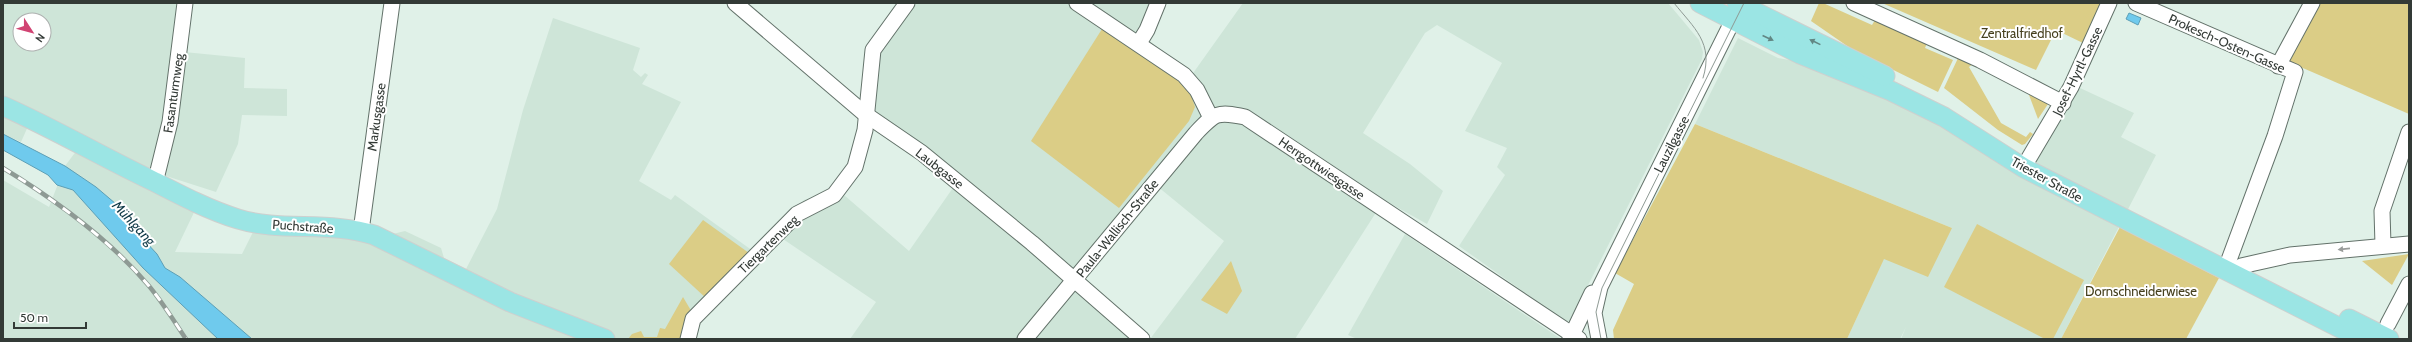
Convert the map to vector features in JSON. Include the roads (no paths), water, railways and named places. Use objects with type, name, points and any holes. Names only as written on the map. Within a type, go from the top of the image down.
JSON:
[{"type":"main road","name":"Triester Straße","points":[[1700,3],[1738,8],[1945,105],[2029,158],[2235,263],[2388,332]]},
{"type":"main road","name":"Triester Straße","points":[[1738,8],[1800,54],[1891,91],[1944,117],[2024,168],[2362,339]]},
{"type":"main road","name":"Puchstraße","points":[[3,106],[155,182],[221,213],[252,222],[361,230],[510,302],[605,339]]},
{"type":"street","name":"Fasanturmweg","points":[[155,182],[170,122],[185,3]]},
{"type":"street","name":"Markusgasse","points":[[361,230],[392,3]]},
{"type":"street","name":"Laubgasse","points":[[735,3],[865,114],[922,153],[1075,279],[1142,339]]},
{"type":"street","name":"Tiergartenweg","points":[[688,339],[693,319],[797,214],[834,195],[854,167],[865,130],[865,114],[874,50],[907,3]]},
{"type":"street","points":[[1077,3],[1139,43],[1190,81],[1210,118]]},
{"type":"street","points":[[1139,43],[1148,30],[1158,3]]},
{"type":"street","points":[[1854,3],[1980,60],[2063,102]]},
{"type":"street","name":"Josef-Hyrtl-Gasse","points":[[2029,158],[2063,102],[2109,3]]},
{"type":"street","name":"Prokesch-Osten-Gasse","points":[[2136,3],[2278,66],[2295,72],[2235,263]]},
{"type":"street","points":[[2278,66],[2312,3]]},
{"type":"street","name":"Lauzilgasse","points":[[1609,267],[1597,282],[1574,338],[1597,336],[1594,322],[1595,303],[1609,267],[1738,8]]},
{"type":"street","name":"Herrgottwiesgasse","points":[[1210,118],[1225,112],[1245,117],[1574,338]]},
{"type":"street","name":"Paula-Wallisch-Straße","points":[[1025,339],[1210,118]]},
{"type":"street","points":[[2383,245],[2382,211],[2409,132]]},
{"type":"street","points":[[2235,263],[2290,255],[2383,245],[2409,244]]},
{"type":"street","points":[[2388,332],[2409,284]]},
{"type":"water","points":[[2129,13],[2141,18],[2138,25],[2126,19]]},
{"type":"water","name":"Mühlgang","points":[[3,134],[65,166],[96,187],[116,204],[132,227],[157,254],[165,268],[180,277],[252,339],[218,339],[143,268],[73,190],[57,185],[48,175],[3,150]]},
{"type":"tram line","points":[[1674,3],[1695,28],[1704,45],[1706,66],[1703,78]]},
{"type":"tram line","points":[[1601,339],[1596,312],[1602,288],[1744,3]]},
{"type":"railway","points":[[3,168],[62,207],[100,237],[134,269],[149,286],[164,305],[186,339]]},
{"type":"park label","name":"Zentralfriedhof","points":[[2022,33]]},
{"type":"park label","name":"Dornschneiderwiese","points":[[2141,291]]}]
